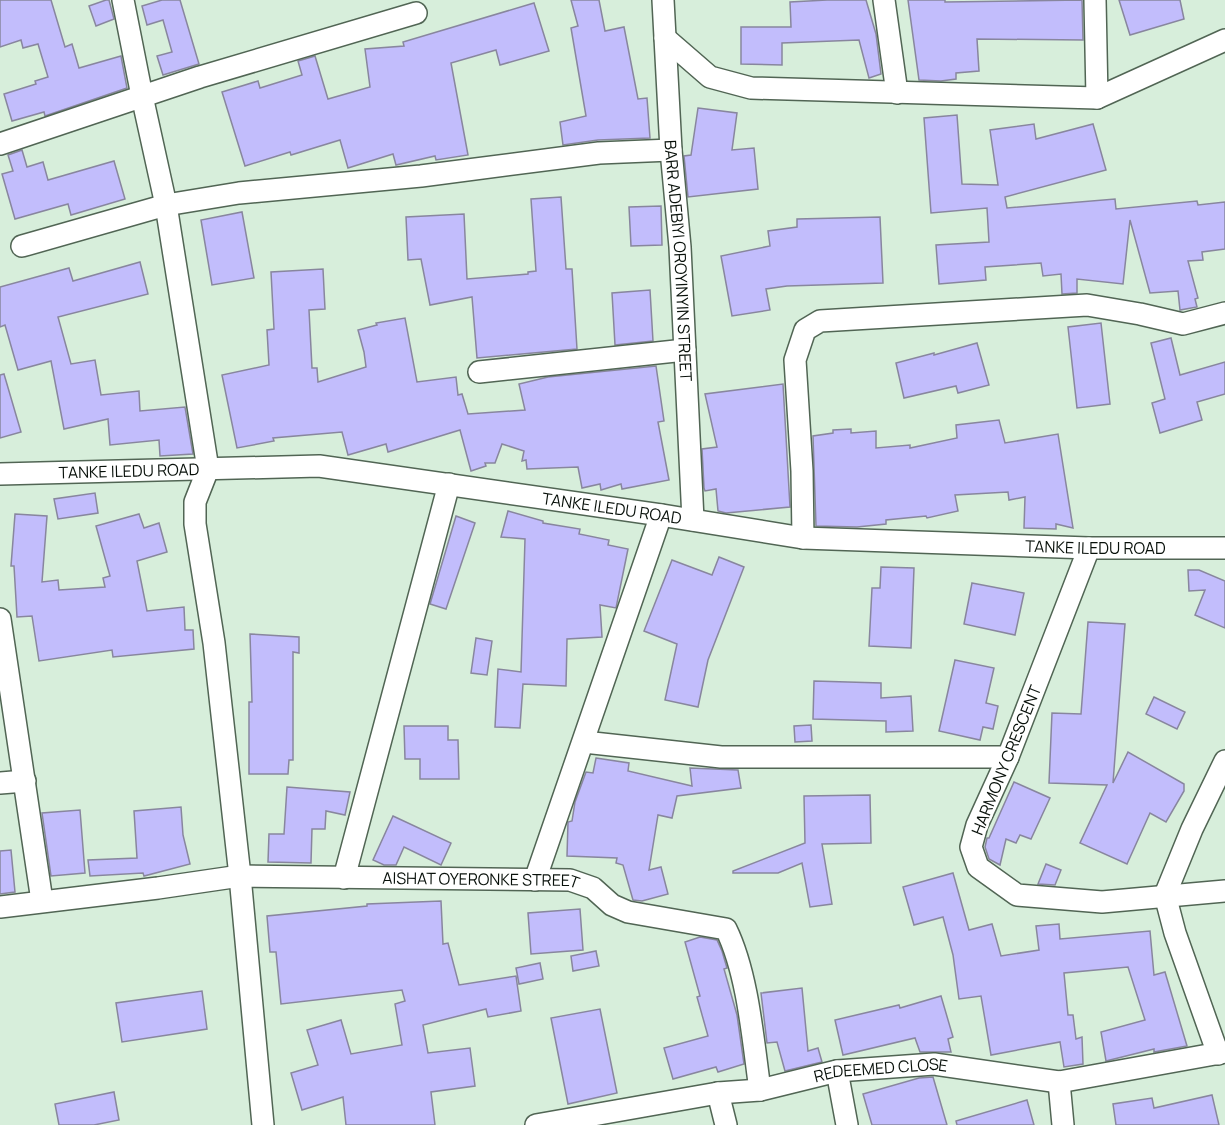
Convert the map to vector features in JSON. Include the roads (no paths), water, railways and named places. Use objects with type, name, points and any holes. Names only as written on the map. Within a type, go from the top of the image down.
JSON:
[{"type":"street","points":[[123,0],[166,205],[208,470],[195,502],[195,524],[214,643],[240,876],[263,1125]]},
{"type":"street","name":"BARR ADEBIYI OROYINYIN STREET","points":[[663,0],[671,150],[680,247],[693,520]]},
{"type":"street","points":[[884,0],[897,93]]},
{"type":"street","points":[[1095,0],[1097,98]]},
{"type":"street","points":[[0,144],[200,77],[416,13]]},
{"type":"street","points":[[665,38],[710,76],[751,88],[1097,98],[1225,40]]},
{"type":"street","points":[[22,246],[166,205],[239,193],[421,176],[599,153],[671,150]]},
{"type":"street","points":[[803,538],[802,471],[795,360],[805,330],[820,321],[1087,305],[1183,324],[1225,313]]},
{"type":"street","points":[[479,372],[685,350]]},
{"type":"street","name":"TANKE ILEDU ROAD","points":[[0,474],[319,466],[661,514],[803,538],[1089,548],[1225,548]]},
{"type":"street","points":[[344,878],[448,484]]},
{"type":"street","points":[[535,880],[661,514]]},
{"type":"street","name":"HARMONY CRESCENT","points":[[1089,548],[1008,757],[977,825],[971,847],[978,867],[1017,895],[1102,902],[1225,891]]},
{"type":"street","points":[[0,619],[42,901]]},
{"type":"street","points":[[584,742],[722,757],[1008,757]]},
{"type":"street","points":[[1222,1053],[1175,933],[1165,895],[1192,829],[1225,761]]},
{"type":"street","points":[[0,783],[25,781]]},
{"type":"street","name":"AISHAT OYERONKE STREET","points":[[0,907],[240,876],[570,880],[593,888],[612,905],[628,912],[726,929],[734,945],[749,1010],[760,1090]]},
{"type":"street","name":"REDEEMED CLOSE","points":[[536,1125],[718,1093],[760,1090],[837,1071],[934,1064],[1059,1082],[1222,1053]]},
{"type":"street","points":[[837,1071],[847,1125]]},
{"type":"street","points":[[1059,1082],[1063,1125]]},
{"type":"street","points":[[718,1093],[726,1125]]}]
